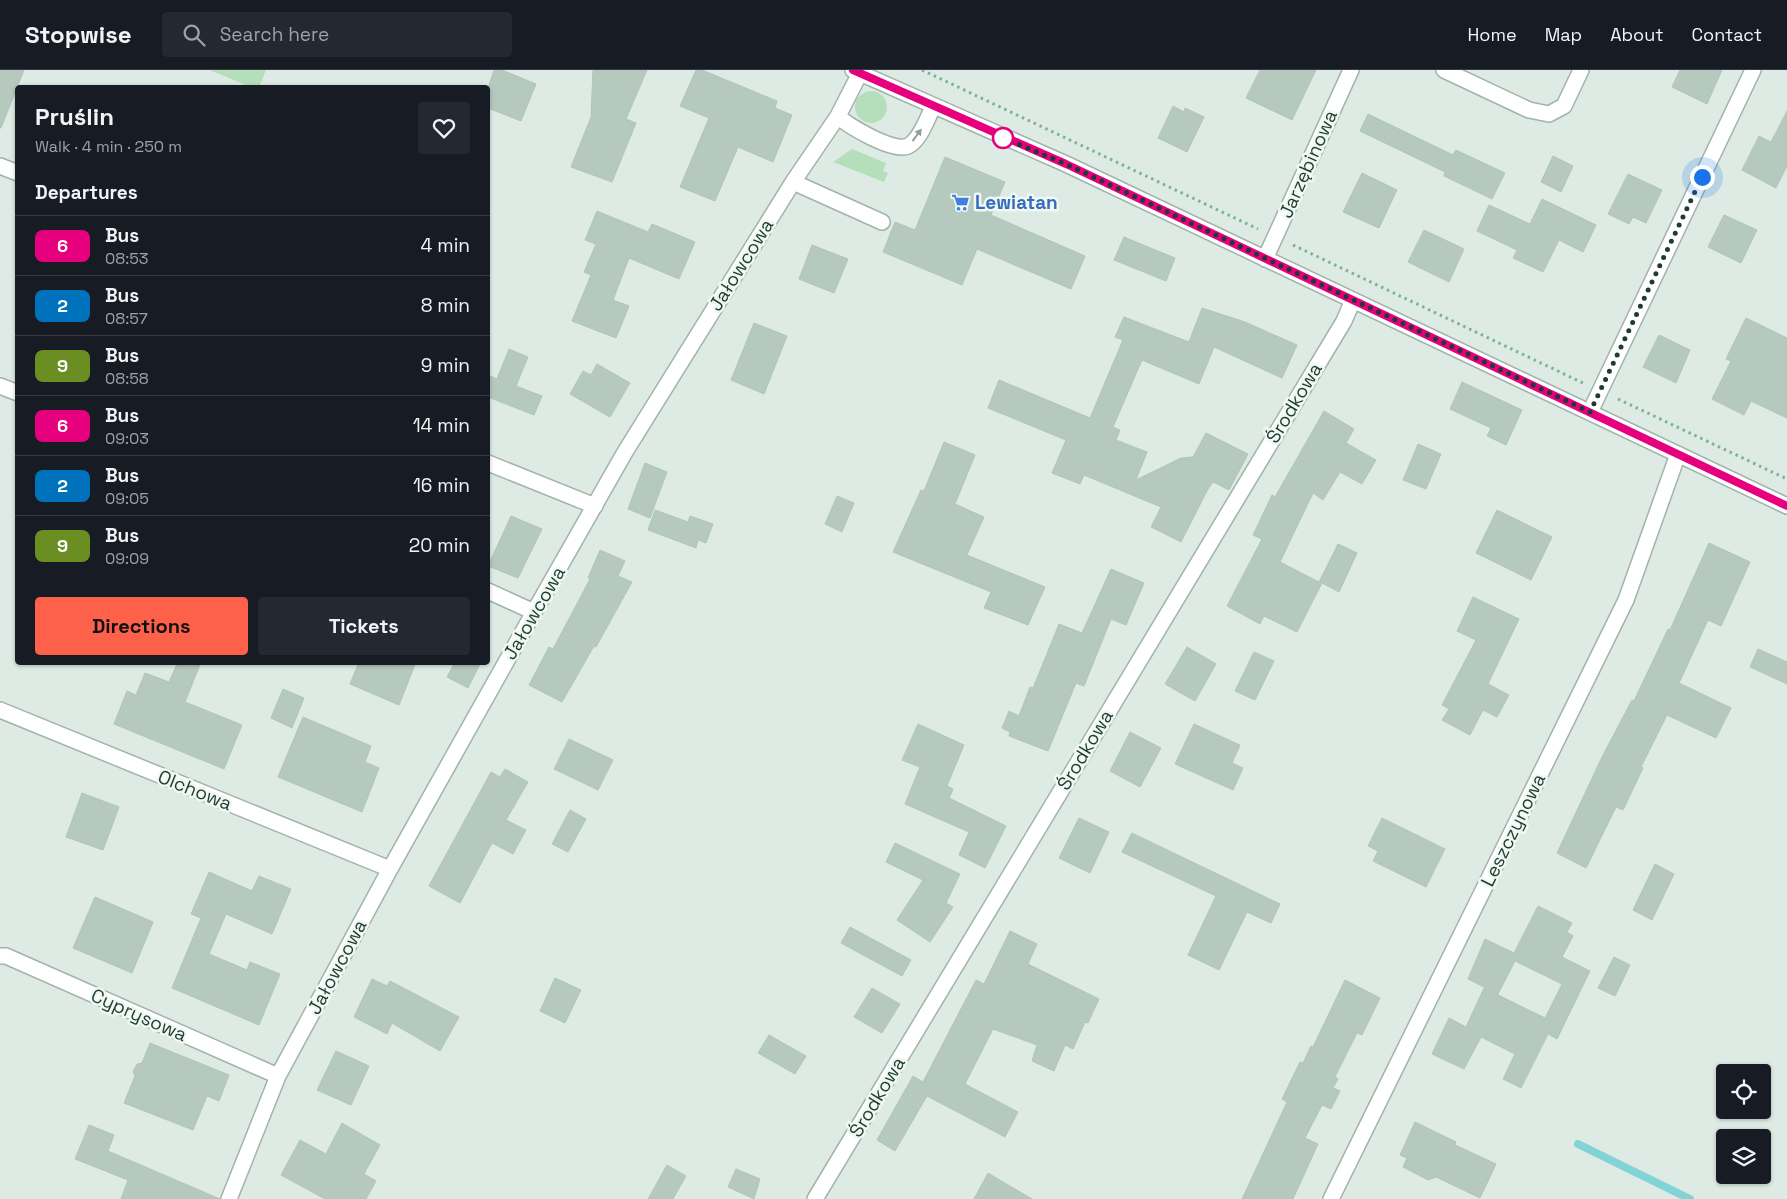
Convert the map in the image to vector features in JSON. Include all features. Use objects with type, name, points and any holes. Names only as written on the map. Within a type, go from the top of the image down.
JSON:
[{"type":"street","name":"Jarzębinowa","points":[[1265,259],[1351,70]]},
{"type":"street","points":[[1444,70],[1529,110],[1549,114],[1564,106],[1581,70]]},
{"type":"street","points":[[1590,412],[1753,70]]},
{"type":"street","points":[[857,72],[1066,164],[1787,506]]},
{"type":"street","name":"Jałowcowa","points":[[230,1199],[278,1076],[390,869],[630,444],[792,182],[838,116],[857,72]]},
{"type":"street","points":[[838,116],[847,125],[897,148],[908,146],[918,136],[933,107]]},
{"type":"street","points":[[0,166],[15,172]]},
{"type":"street","points":[[792,182],[882,222]]},
{"type":"street","name":"Środkowa","points":[[815,1199],[1344,321],[1353,300]]},
{"type":"street","points":[[0,386],[15,392]]},
{"type":"street","name":"Leszczynowa","points":[[1332,1199],[1626,600],[1678,454]]},
{"type":"street","points":[[490,464],[595,506]]},
{"type":"street","points":[[490,592],[534,612]]},
{"type":"street","name":"Olchowa","points":[[0,710],[390,869]]},
{"type":"street","name":"Cyprysowa","points":[[0,956],[6,956],[278,1076]]},
{"type":"path","points":[[922,70],[1787,479]]},
{"type":"green space","points":[[210,70],[266,70],[260,85],[245,85]]},
{"type":"green space","points":[[871,91],[882,96],[887,107],[882,118],[871,123],[860,118],[855,107],[860,96]]},
{"type":"green space","points":[[852,149],[886,163],[883,171],[888,173],[884,182],[833,162]]},
{"type":"building","points":[[0,70],[24,70],[18,85],[15,85],[15,93],[0,128]]},
{"type":"building","points":[[494,70],[502,70],[536,84],[521,121],[490,109],[489,85]]},
{"type":"building","points":[[593,70],[647,70],[626,119],[636,123],[612,182],[571,167],[591,117]]},
{"type":"building","points":[[696,70],[702,70],[777,101],[775,108],[792,115],[773,162],[738,147],[715,201],[680,187],[709,118],[680,106]]},
{"type":"building","points":[[1260,70],[1316,70],[1292,120],[1246,98]]},
{"type":"building","points":[[1680,70],[1722,70],[1707,104],[1672,87]]},
{"type":"building","points":[[1173,106],[1184,112],[1185,108],[1204,117],[1187,152],[1158,138]]},
{"type":"building","points":[[1787,111],[1787,166],[1776,188],[1742,170],[1759,136],[1771,142]]},
{"type":"building","points":[[1368,114],[1453,155],[1456,150],[1505,173],[1492,199],[1444,176],[1445,172],[1360,131]]},
{"type":"building","points":[[1553,156],[1573,166],[1561,192],[1541,182]]},
{"type":"building","name":"Lewiatan","points":[[945,157],[1005,182],[991,215],[1085,256],[1071,289],[977,249],[962,285],[883,252],[895,222],[915,230]]},
{"type":"building","points":[[1362,173],[1397,190],[1379,228],[1343,212]]},
{"type":"building","points":[[1628,174],[1662,190],[1646,223],[1633,217],[1629,224],[1608,214]]},
{"type":"building","points":[[1542,199],[1596,225],[1583,252],[1559,240],[1543,272],[1513,258],[1517,250],[1477,231],[1489,205],[1530,224]]},
{"type":"building","points":[[597,211],[648,232],[652,224],[695,242],[679,279],[629,258],[613,300],[629,306],[616,338],[572,321],[591,275],[584,272],[596,244],[585,240]]},
{"type":"building","points":[[1724,215],[1757,230],[1741,263],[1708,247]]},
{"type":"building","points":[[1424,230],[1464,249],[1449,282],[1408,262]]},
{"type":"building","points":[[1124,237],[1175,258],[1166,281],[1114,260]]},
{"type":"building","points":[[812,245],[848,259],[834,293],[799,279]]},
{"type":"building","points":[[1202,308],[1245,322],[1297,345],[1282,378],[1214,347],[1199,384],[1142,360],[1113,427],[1120,430],[1116,440],[1147,452],[1136,480],[1181,458],[1193,457],[1206,433],[1248,454],[1229,490],[1213,482],[1181,542],[1151,527],[1161,507],[1084,475],[1080,484],[1052,473],[1066,440],[988,408],[999,380],[1090,418],[1123,340],[1115,337],[1124,317],[1189,342]]},
{"type":"building","points":[[1746,318],[1787,338],[1787,418],[1751,401],[1744,415],[1712,399],[1731,361],[1726,359]]},
{"type":"building","points":[[754,323],[787,336],[764,394],[731,380]]},
{"type":"building","points":[[1659,335],[1690,350],[1676,383],[1643,367]]},
{"type":"building","points":[[509,349],[528,357],[516,386],[542,396],[534,415],[490,398],[490,376],[497,379]]},
{"type":"building","points":[[597,364],[630,383],[610,417],[570,394],[583,371],[591,375]]},
{"type":"building","points":[[1462,382],[1522,410],[1506,445],[1487,436],[1491,428],[1450,409]]},
{"type":"building","points":[[1324,411],[1354,429],[1346,443],[1376,460],[1362,484],[1340,472],[1323,500],[1313,493],[1280,562],[1319,582],[1338,544],[1357,553],[1339,592],[1322,583],[1297,632],[1264,616],[1260,624],[1227,606],[1262,539],[1253,535],[1272,495],[1275,497]]},
{"type":"building","points":[[944,442],[975,455],[955,504],[984,517],[967,555],[1045,587],[1028,625],[984,608],[991,592],[893,552],[921,490],[924,491]]},
{"type":"building","points":[[1418,444],[1441,454],[1426,489],[1403,480]]},
{"type":"building","points":[[645,463],[667,472],[650,518],[628,509]]},
{"type":"building","points":[[837,496],[854,503],[842,532],[825,524]]},
{"type":"building","points":[[655,510],[688,522],[690,516],[713,524],[706,543],[698,540],[696,548],[648,530]]},
{"type":"building","points":[[1497,510],[1552,537],[1531,580],[1476,553]]},
{"type":"building","points":[[511,516],[542,529],[518,578],[490,567],[490,562]]},
{"type":"building","points":[[1709,543],[1750,562],[1721,626],[1708,620],[1679,683],[1731,708],[1716,738],[1667,715],[1641,767],[1643,768],[1623,810],[1616,807],[1586,868],[1557,853],[1602,757],[1632,700],[1634,701],[1668,629],[1670,630]]},
{"type":"building","points":[[600,550],[625,561],[618,576],[632,582],[596,647],[594,646],[562,702],[529,685],[549,647],[553,649],[590,579],[588,578]]},
{"type":"building","points":[[1111,569],[1144,583],[1126,625],[1111,619],[1084,686],[1076,683],[1048,751],[1009,736],[1010,732],[1002,728],[1009,711],[1019,716],[1030,687],[1033,688],[1059,624],[1082,633]]},
{"type":"building","points":[[1473,597],[1519,619],[1488,684],[1509,695],[1497,717],[1483,710],[1470,735],[1442,720],[1449,709],[1442,705],[1476,640],[1457,631]]},
{"type":"building","points":[[1187,647],[1216,664],[1195,701],[1165,684]]},
{"type":"building","points":[[1758,649],[1787,662],[1787,684],[1750,667]]},
{"type":"building","points":[[1254,652],[1274,661],[1255,700],[1235,691]]},
{"type":"building","points":[[177,665],[200,665],[185,702],[242,725],[224,769],[114,724],[127,691],[136,695],[145,673],[169,682]]},
{"type":"building","points":[[358,665],[415,665],[399,705],[350,684]]},
{"type":"building","points":[[453,665],[480,665],[468,688],[447,677]]},
{"type":"building","points":[[283,689],[304,698],[292,728],[271,718]]},
{"type":"building","points":[[303,717],[371,746],[365,762],[379,768],[362,812],[278,777]]},
{"type":"building","points":[[918,724],[964,745],[947,786],[953,789],[949,798],[1006,826],[985,868],[959,855],[969,832],[905,804],[920,767],[902,760]]},
{"type":"building","points":[[1194,724],[1240,745],[1232,763],[1243,768],[1233,790],[1175,764]]},
{"type":"building","points":[[1130,732],[1161,748],[1140,787],[1110,771]]},
{"type":"building","points":[[569,739],[613,760],[598,790],[554,769]]},
{"type":"building","points":[[505,769],[528,782],[506,820],[526,830],[513,854],[492,843],[460,903],[429,886],[491,772],[500,777]]},
{"type":"building","points":[[82,793],[119,807],[103,850],[66,837]]},
{"type":"building","points":[[570,810],[586,819],[568,852],[552,844]]},
{"type":"building","points":[[1079,818],[1109,832],[1090,873],[1059,858]]},
{"type":"building","points":[[1382,818],[1445,849],[1426,887],[1373,861],[1378,851],[1368,846]]},
{"type":"building","points":[[1132,833],[1280,904],[1271,923],[1247,912],[1219,970],[1188,955],[1216,896],[1122,852]]},
{"type":"building","points":[[895,843],[960,874],[946,903],[953,907],[930,942],[897,920],[923,880],[886,862]]},
{"type":"building","points":[[1655,864],[1674,874],[1652,920],[1633,910]]},
{"type":"building","points":[[209,872],[252,891],[259,876],[291,889],[272,934],[226,914],[209,954],[247,970],[250,962],[280,974],[259,1025],[172,988],[201,918],[191,914]]},
{"type":"building","points":[[95,897],[153,922],[132,973],[73,948]]},
{"type":"building","points":[[1538,906],[1572,923],[1567,932],[1573,936],[1562,957],[1590,971],[1557,1039],[1548,1034],[1521,1088],[1503,1079],[1515,1054],[1481,1037],[1464,1069],[1432,1054],[1449,1018],[1466,1027],[1484,988],[1545,1018],[1562,984],[1515,961],[1498,994],[1468,979],[1485,939],[1514,953]]},
{"type":"building","points":[[850,927],[911,960],[902,976],[841,943]]},
{"type":"building","points":[[1010,931],[1037,944],[1028,964],[1099,999],[1088,1023],[1085,1022],[1073,1049],[1065,1045],[1054,1071],[1032,1061],[1037,1045],[993,1029],[965,1084],[1018,1112],[1005,1137],[927,1096],[895,1151],[877,1140],[913,1076],[923,1082],[976,980],[984,984]]},
{"type":"building","points":[[1614,957],[1630,965],[1615,996],[1598,988]]},
{"type":"building","points":[[555,978],[581,990],[565,1023],[540,1011]]},
{"type":"building","points":[[372,979],[387,986],[390,981],[459,1017],[440,1051],[392,1023],[387,1034],[354,1017]]},
{"type":"building","points":[[1345,980],[1380,998],[1362,1035],[1357,1033],[1335,1077],[1338,1079],[1333,1088],[1340,1091],[1331,1109],[1322,1105],[1305,1138],[1318,1144],[1293,1199],[1242,1199],[1287,1102],[1282,1099],[1300,1062],[1303,1063],[1311,1046],[1313,1047]]},
{"type":"building","points":[[872,988],[900,1004],[882,1033],[854,1017]]},
{"type":"building","points":[[769,1035],[806,1056],[795,1074],[758,1053]]},
{"type":"building","points":[[150,1043],[229,1075],[219,1101],[207,1096],[193,1130],[124,1103],[135,1076],[133,1072],[137,1064],[142,1063]]},
{"type":"building","points":[[336,1051],[369,1066],[351,1105],[317,1090]]},
{"type":"building","points":[[1415,1122],[1456,1142],[1455,1145],[1496,1164],[1480,1198],[1436,1177],[1428,1180],[1403,1167],[1407,1158],[1400,1155]]},
{"type":"building","points":[[342,1123],[380,1145],[364,1174],[376,1181],[366,1199],[325,1199],[281,1175],[300,1140],[326,1154]]},
{"type":"building","points":[[89,1125],[114,1135],[108,1151],[220,1199],[121,1199],[128,1180],[75,1159]]},
{"type":"building","points":[[667,1165],[686,1176],[673,1199],[648,1199]]},
{"type":"building","points":[[736,1169],[760,1179],[754,1199],[728,1187]]},
{"type":"building","points":[[988,1173],[1032,1199],[974,1199]]},
{"type":"waterway","points":[[1578,1144],[1690,1199]]},
{"type":"bus line","name":"6","points":[[853,70],[1003,138],[1066,164],[1787,506]]},
{"type":"place","name":"Lewiatan","points":[[961,202]]},
{"type":"route","points":[[1003,138],[1066,164],[1590,412],[1702,177]]}]
